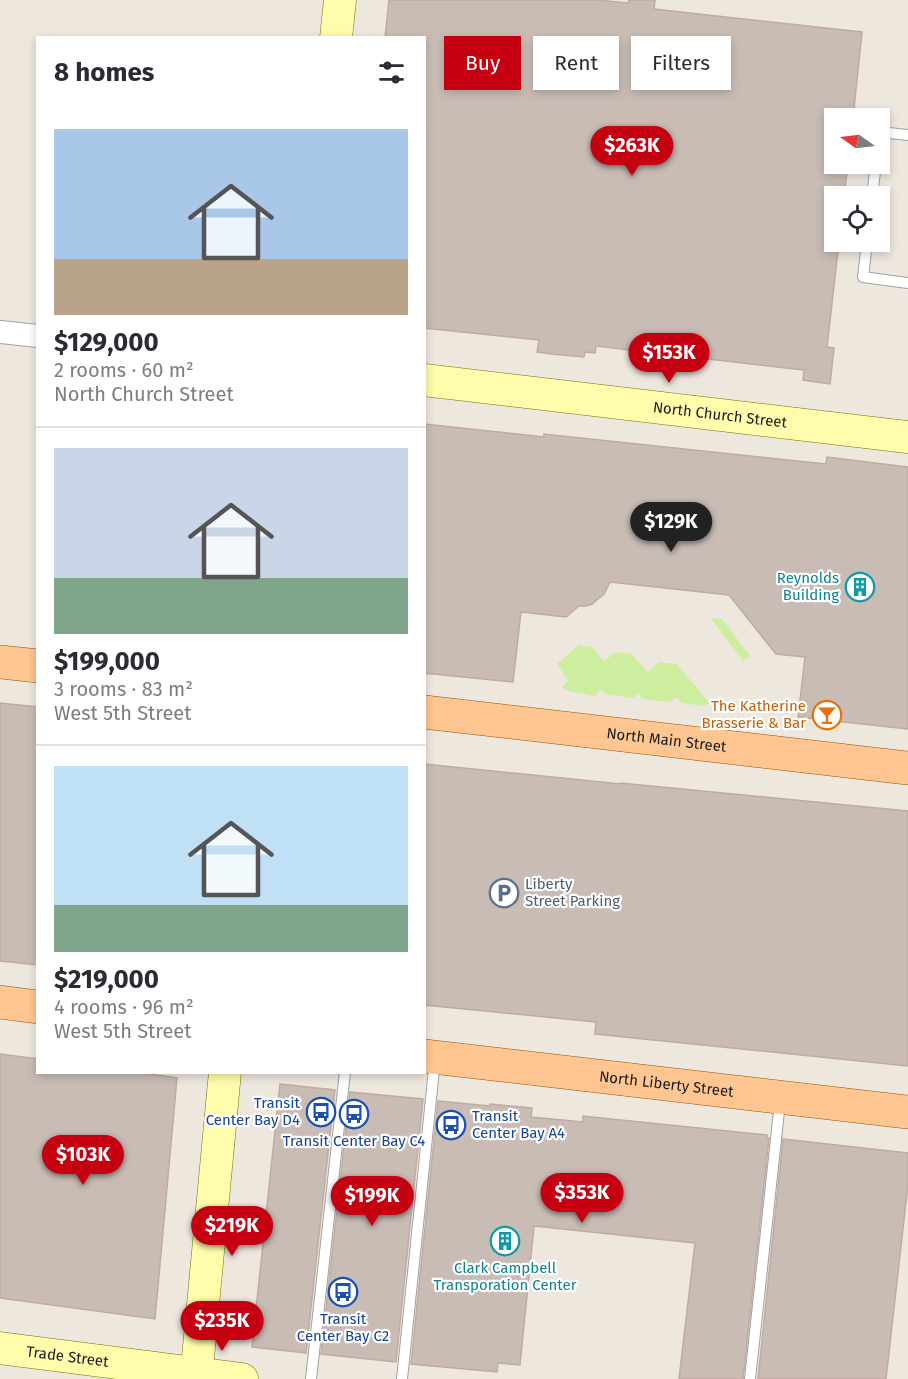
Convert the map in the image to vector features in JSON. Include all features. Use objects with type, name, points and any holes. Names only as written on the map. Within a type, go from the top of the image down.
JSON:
[{"type":"main road","points":[[0,662],[36,666]]},
{"type":"main road","name":"North Main Street","points":[[426,712],[908,768]]},
{"type":"main road","points":[[0,1002],[36,1007]]},
{"type":"main road","name":"North Liberty Street","points":[[430,1056],[908,1112]]},
{"type":"street","points":[[336,36],[340,0]]},
{"type":"street","points":[[0,332],[36,336]]},
{"type":"street","name":"North Church Street","points":[[426,380],[908,437]]},
{"type":"street","points":[[196,1376],[225,1074]]},
{"type":"street","name":"Trade Street","points":[[0,1348],[196,1376],[242,1379]]},
{"type":"lane","points":[[890,133],[908,135]]},
{"type":"lane","points":[[866,252],[863,277],[908,283]]},
{"type":"lane","points":[[402,1379],[430,1056]]},
{"type":"lane","points":[[311,1379],[345,1074]]},
{"type":"lane","points":[[750,1379],[780,1097]]},
{"type":"green space","points":[[710,618],[722,619],[750,656],[743,660]]},
{"type":"green space","points":[[579,645],[592,647],[604,661],[616,652],[631,654],[648,672],[659,662],[677,664],[709,703],[704,706],[681,703],[676,697],[670,702],[643,699],[638,694],[632,698],[605,694],[601,689],[595,696],[568,691],[562,687],[568,681],[557,664]]},
{"type":"building","points":[[389,0],[597,0],[628,3],[629,0],[655,0],[654,9],[862,32],[854,108],[824,108],[824,174],[847,174],[845,186],[824,186],[824,252],[838,252],[827,347],[834,348],[830,384],[803,380],[804,370],[596,346],[595,353],[585,352],[584,357],[552,354],[537,352],[539,340],[426,328],[426,36],[385,36]]},
{"type":"building","points":[[426,424],[544,437],[544,434],[826,464],[827,457],[908,467],[908,729],[798,717],[805,657],[776,654],[729,595],[610,582],[604,594],[592,604],[579,606],[566,617],[521,612],[513,682],[426,673]]},
{"type":"building","points":[[0,703],[36,707],[36,965],[0,961]]},
{"type":"building","points":[[426,764],[908,811],[908,1066],[595,1034],[596,1022],[426,1005]]},
{"type":"building","points":[[0,1054],[36,1059],[36,1074],[150,1074],[177,1078],[155,1319],[0,1298]]},
{"type":"building","points":[[280,1084],[335,1090],[306,1353],[252,1347]]},
{"type":"building","points":[[350,1092],[423,1099],[396,1362],[321,1354]]},
{"type":"building","points":[[438,1101],[532,1108],[531,1117],[583,1122],[583,1116],[767,1135],[769,1138],[743,1379],[679,1379],[695,1243],[534,1226],[520,1365],[498,1363],[497,1372],[411,1364]]},
{"type":"building","points":[[783,1139],[908,1153],[908,1184],[886,1379],[758,1379]]},
{"type":"place","name":"Reynolds Building","points":[[860,587]]},
{"type":"place","name":"The Katherine Brasserie & Bar","points":[[827,715]]},
{"type":"place","name":"Liberty Street Parking","points":[[504,893]]},
{"type":"place","name":"Transit Center Bay D4","points":[[321,1112]]},
{"type":"place","name":"Transit Center Bay C4","points":[[354,1114]]},
{"type":"place","name":"Transit Center Bay A4","points":[[451,1125]]},
{"type":"place","name":"Clark Campbell Transporation Center","points":[[505,1241]]},
{"type":"place","name":"Transit Center Bay C2","points":[[343,1292]]}]
